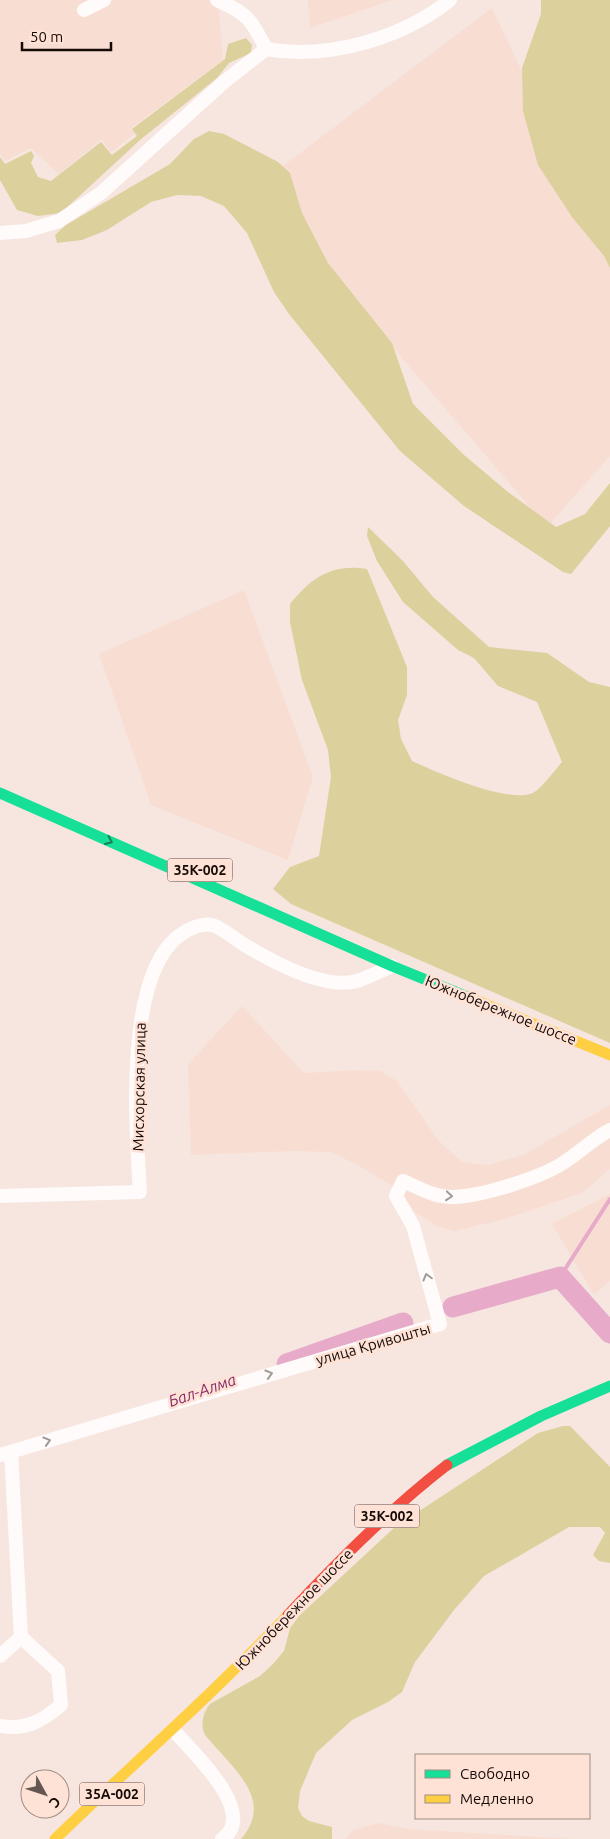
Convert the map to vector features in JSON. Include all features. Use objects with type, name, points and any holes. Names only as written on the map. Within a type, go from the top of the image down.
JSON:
[{"type":"highway","name":"Южнобережное шоссе","points":[[0,785],[191,865],[395,960],[610,1055]]},
{"type":"highway","name":"Южнобережное шоссе","points":[[0,793],[395,960],[610,1048]]},
{"type":"highway","name":"Южнобережное шоссе","points":[[68,1839],[156,1745],[174,1731],[254,1652],[325,1574],[420,1486],[449,1464],[482,1446],[541,1416],[610,1387]]},
{"type":"highway","name":"Южнобережное шоссе","points":[[55,1839],[207,1698]]},
{"type":"street","points":[[84,10],[104,0]]},
{"type":"street","points":[[217,0],[231,6],[254,23],[266,49]]},
{"type":"street","points":[[0,233],[26,231],[59,221],[101,193],[211,94],[266,49],[287,52],[370,42],[412,24],[450,0]]},
{"type":"street","name":"Мисхорская улица","points":[[0,1196],[140,1192],[137,1146],[139,1029],[146,991],[159,959],[172,941],[190,928],[212,925],[273,962],[329,982],[356,981],[395,960]]},
{"type":"street","name":"улица Кривошты","points":[[5,1454],[440,1324],[413,1226],[396,1196],[403,1182],[431,1194],[453,1197],[472,1195],[538,1176],[563,1163],[610,1130]]},
{"type":"street","points":[[0,1726],[14,1728],[42,1721],[61,1705],[58,1671],[21,1636],[5,1454]]},
{"type":"street","points":[[0,1656],[21,1636]]},
{"type":"street","points":[[174,1731],[211,1772],[223,1788],[232,1807],[232,1823],[222,1839]]},
{"type":"shaded area","points":[[0,0],[218,0],[223,60],[131,128],[135,134],[111,152],[101,140],[59,174],[31,148],[5,161],[0,154]]},
{"type":"shaded area","points":[[308,0],[393,0],[310,28]]},
{"type":"shaded area","points":[[541,0],[610,0],[610,268],[604,256],[572,217],[538,165],[523,111],[522,68],[541,14]]},
{"type":"shaded area","points":[[492,8],[610,259],[610,456],[547,527],[255,187]]},
{"type":"shaded area","points":[[246,38],[252,45],[251,53],[229,63],[217,78],[140,140],[61,213],[38,216],[17,210],[0,180],[0,157],[5,164],[31,151],[34,156],[31,163],[38,177],[51,181],[101,142],[112,155],[137,136],[132,129],[225,59],[228,44]]},
{"type":"shaded area","points":[[209,131],[224,134],[278,162],[290,173],[302,213],[328,263],[392,343],[413,404],[464,455],[508,492],[556,527],[585,514],[610,483],[610,526],[571,574],[563,572],[464,506],[400,451],[289,314],[274,292],[247,233],[224,206],[201,196],[177,195],[151,202],[107,230],[82,240],[57,243],[55,235],[66,225],[170,164],[194,139]]},
{"type":"shaded area","points":[[368,527],[403,561],[433,597],[489,647],[547,653],[589,682],[610,687],[610,1043],[291,904],[273,889],[290,867],[319,856],[331,777],[328,750],[302,680],[290,622],[290,604],[306,587],[323,574],[343,568],[367,569],[407,667],[407,695],[398,720],[401,739],[412,761],[490,791],[522,795],[536,791],[562,762],[537,702],[498,686],[474,658],[458,650],[403,602],[377,561],[367,536]]},
{"type":"shaded area","points":[[244,590],[313,777],[288,860],[151,805],[99,654]]},
{"type":"shaded area","points":[[242,1006],[304,1073],[356,1070],[381,1071],[397,1081],[439,1141],[462,1162],[487,1165],[523,1155],[610,1105],[610,1169],[582,1193],[505,1219],[455,1231],[438,1227],[415,1212],[396,1188],[354,1163],[330,1152],[293,1151],[191,1155],[188,1064]]},
{"type":"shaded area","points":[[610,1194],[610,1281],[594,1295],[552,1224]]},
{"type":"shaded area","points":[[570,1426],[610,1467],[610,1563],[599,1561],[593,1555],[605,1533],[600,1527],[569,1527],[484,1576],[454,1610],[415,1662],[402,1692],[388,1702],[352,1720],[316,1753],[300,1791],[298,1808],[302,1816],[309,1821],[332,1827],[332,1839],[241,1839],[251,1824],[254,1810],[252,1797],[237,1771],[205,1735],[203,1719],[210,1704],[260,1676],[273,1664],[284,1651],[290,1628],[300,1615],[395,1527],[538,1433]]},
{"type":"shaded area","points":[[379,1823],[408,1829],[574,1839],[345,1839],[353,1830]]},
{"type":"waterway","points":[[560,1277],[610,1199]]},
{"type":"waterway","name":"Бал-Алма","points":[[453,1307],[560,1277],[610,1333]]},
{"type":"waterway","name":"Бал-Алма","points":[[287,1364],[403,1323]]},
{"type":"traffic: fast","points":[[0,793],[392,966],[468,997]]},
{"type":"traffic: fast","points":[[447,1465],[541,1416],[610,1386]]},
{"type":"traffic: slow","points":[[468,997],[610,1055]]},
{"type":"traffic: slow","points":[[55,1839],[202,1700],[288,1615]]},
{"type":"traffic: jam","points":[[288,1615],[364,1537],[447,1465]]}]
